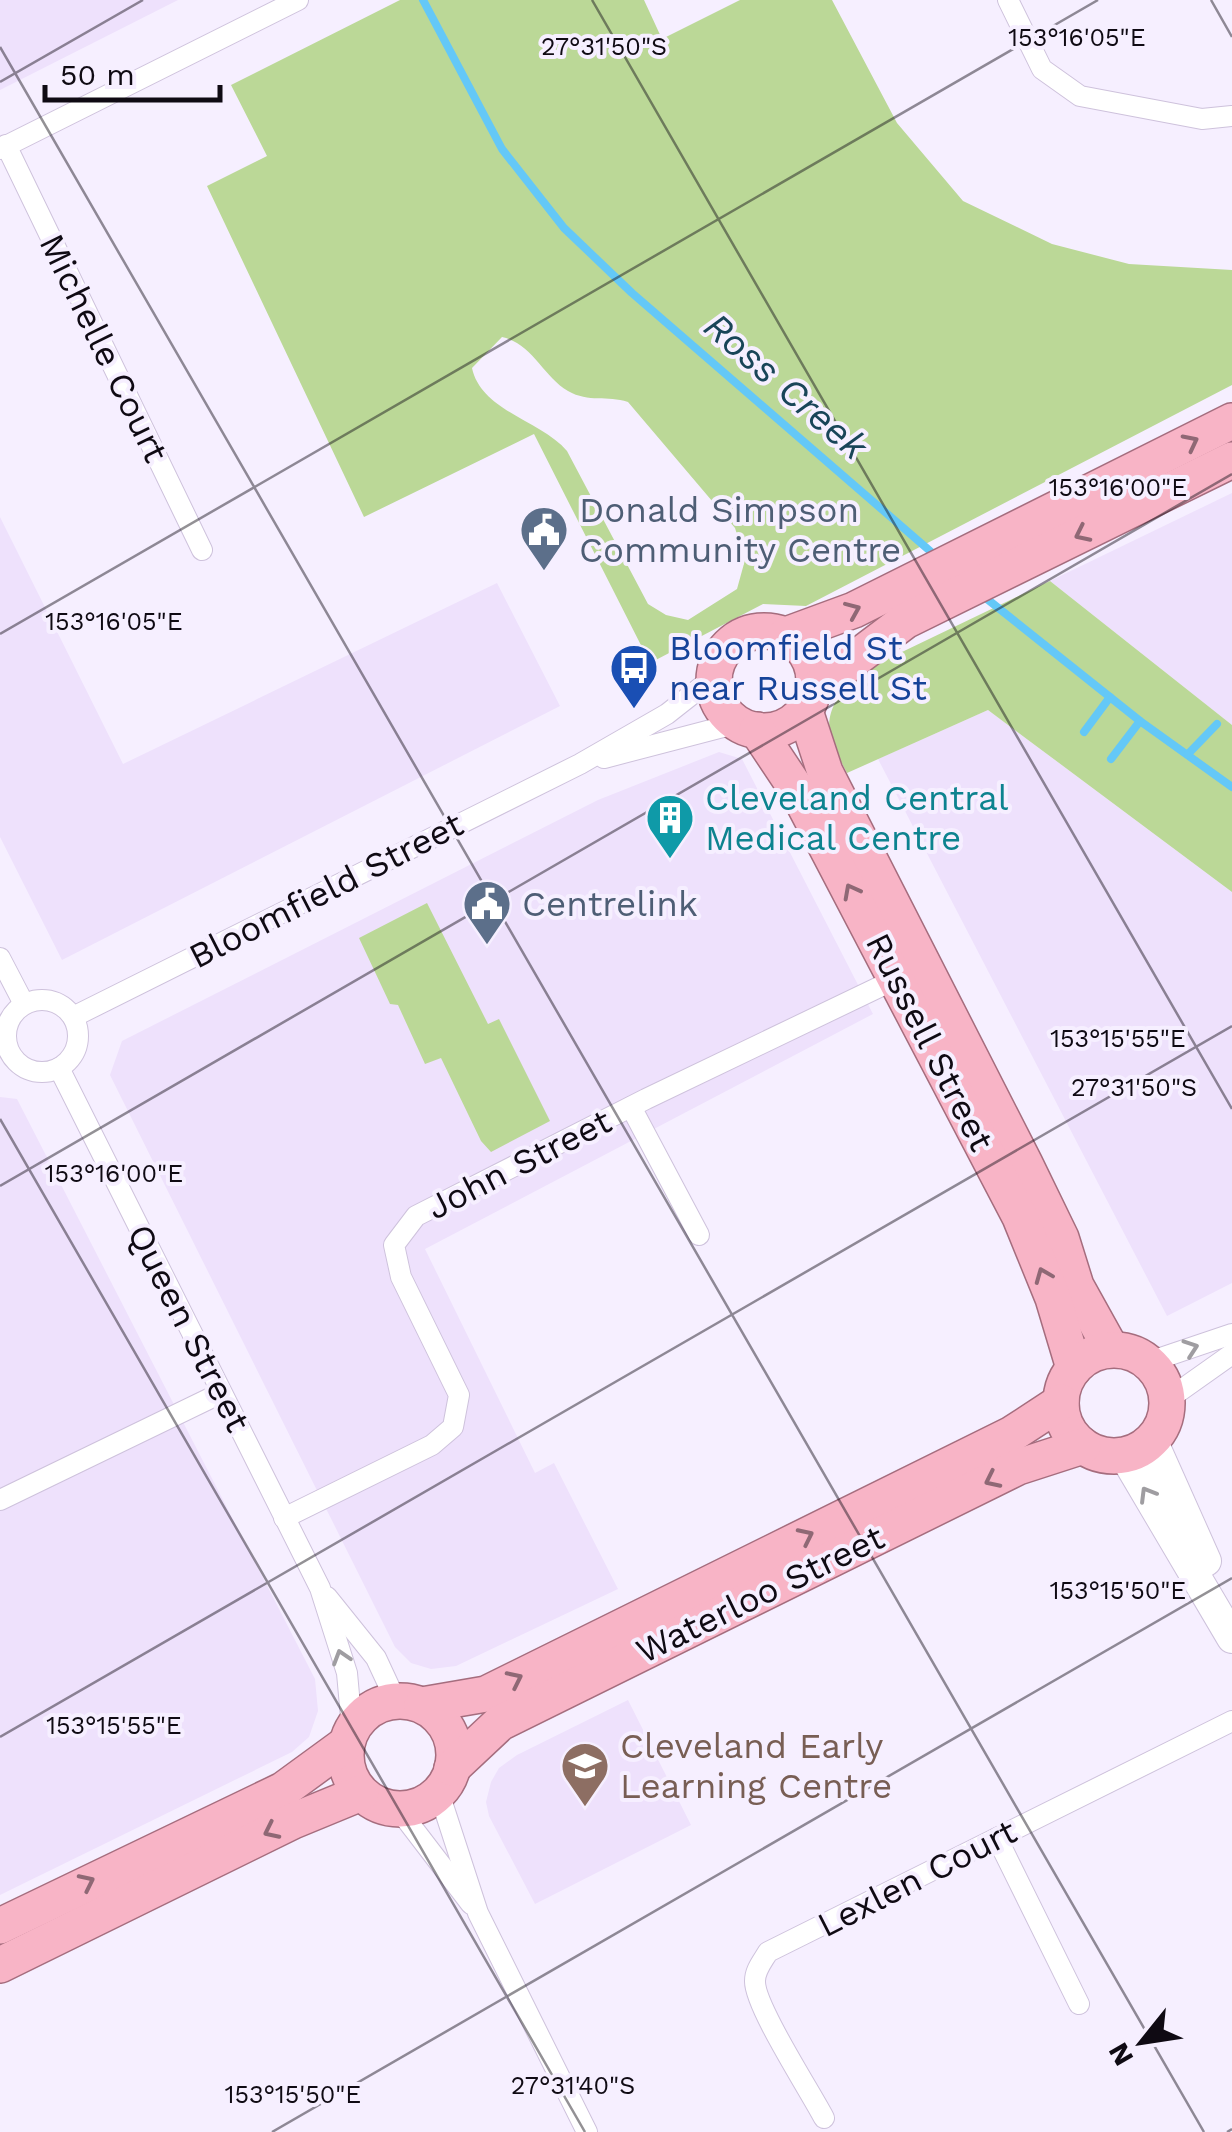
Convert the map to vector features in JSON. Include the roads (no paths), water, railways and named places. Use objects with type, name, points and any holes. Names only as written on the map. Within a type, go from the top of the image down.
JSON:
[{"type":"highway","points":[[809,701],[814,674],[809,658],[786,635],[764,630],[736,639],[725,649],[714,677],[720,703],[747,727],[783,727],[905,622],[928,592],[979,548],[1232,421]]},
{"type":"highway","points":[[786,635],[854,610],[1008,570],[1232,460]]},
{"type":"highway","name":"Russell Street","points":[[809,701],[826,772],[1026,1164],[1061,1238],[1076,1286],[1111,1350]]},
{"type":"highway","name":"Russell Street","points":[[747,727],[795,788],[898,978],[1020,1218],[1053,1298],[1074,1368]]},
{"type":"highway","points":[[1111,1350],[1130,1352],[1149,1362],[1164,1382],[1168,1400],[1164,1424],[1138,1448],[1103,1455],[1083,1446],[1067,1427],[1061,1402],[1064,1384],[1074,1368],[1088,1356],[1111,1350]]},
{"type":"highway","name":"Waterloo Street","points":[[409,1703],[486,1694],[1012,1434],[1061,1402]]},
{"type":"highway","name":"Waterloo Street","points":[[446,1780],[500,1723],[1018,1467],[1083,1446]]},
{"type":"highway","points":[[0,1926],[283,1790],[350,1736],[364,1714],[379,1705],[409,1703],[434,1713],[452,1738],[446,1780],[428,1802],[399,1810],[384,1808],[361,1793],[351,1778],[346,1762],[350,1736]]},
{"type":"highway","points":[[0,1964],[276,1829],[361,1793]]},
{"type":"main road","points":[[1138,1448],[1232,1622]]},
{"type":"main road","points":[[1138,1448],[1232,1638]]},
{"type":"street","points":[[3,147],[298,0]]},
{"type":"street","points":[[1008,0],[1042,68],[1080,96],[1202,118],[1232,116]]},
{"type":"street","name":"Michelle Court","points":[[3,147],[202,550]]},
{"type":"street","name":"Bloomfield Street","points":[[73,1016],[580,764],[667,714],[714,677]]},
{"type":"street","name":"Bloomfield Street","points":[[580,764],[747,727]]},
{"type":"street","points":[[0,958],[24,1004]]},
{"type":"street","name":"John Street","points":[[284,1518],[432,1445],[453,1427],[459,1395],[401,1277],[394,1245],[416,1216],[898,978]]},
{"type":"street","points":[[45,999],[66,1008],[73,1016],[78,1040],[75,1051],[59,1068],[35,1072],[4,1051],[9,1018],[24,1004],[45,999]]},
{"type":"street","name":"Queen Street","points":[[59,1068],[320,1588],[346,1673],[350,1736]]},
{"type":"street","points":[[631,1107],[699,1235]]},
{"type":"street","points":[[1149,1362],[1232,1334]]},
{"type":"street","points":[[1168,1400],[1232,1354]]},
{"type":"street","points":[[0,1500],[221,1393]]},
{"type":"street","name":"Queen Street","points":[[320,1588],[409,1703]]},
{"type":"street","name":"Lexlen Court","points":[[824,2118],[754,1986],[757,1969],[768,1952],[1232,1720]]},
{"type":"street","points":[[446,1780],[478,1913]]},
{"type":"street","points":[[399,1810],[478,1913],[587,2132]]},
{"type":"street","points":[[996,1838],[1079,2004]]},
{"type":"waterway","name":"Ross Creek","points":[[423,0],[502,149],[564,228],[632,293],[937,557]]},
{"type":"waterway","name":"Ross Creek","points":[[982,595],[1140,721],[1232,787]]},
{"type":"waterway","points":[[1084,732],[1110,697]]},
{"type":"waterway","points":[[1111,759],[1140,721]]},
{"type":"waterway","points":[[1188,754],[1217,724]]},
{"type":"place","name":"Donald Simpson Community Centre","points":[[544,572]]},
{"type":"place","name":"Bloomfield St near Russell St","points":[[634,710]]},
{"type":"place","name":"Cleveland Central Medical Centre","points":[[670,860]]},
{"type":"place","name":"Centrelink","points":[[487,946]]},
{"type":"place","name":"Cleveland Early Learning Centre","points":[[585,1808]]}]
